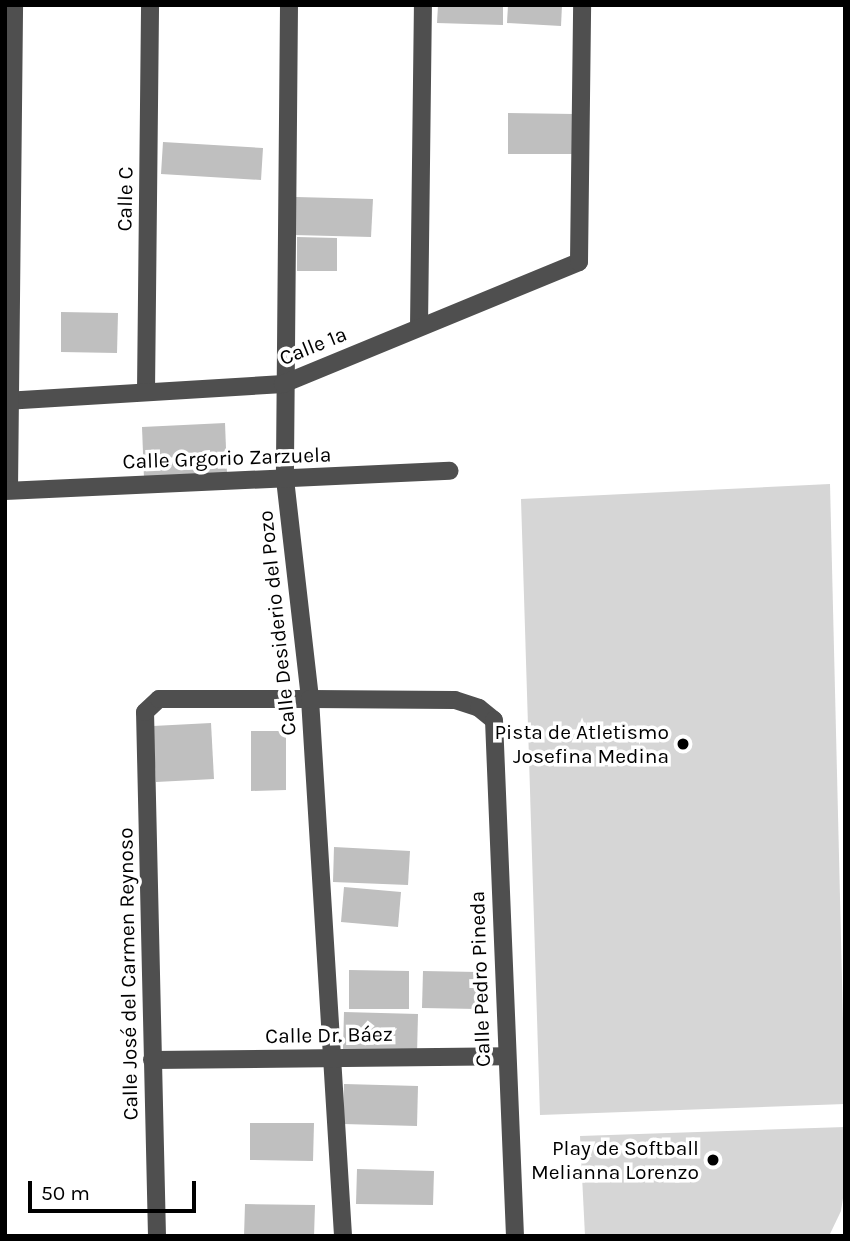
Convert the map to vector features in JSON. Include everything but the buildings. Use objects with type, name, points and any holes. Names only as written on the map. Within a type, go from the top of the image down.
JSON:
[{"type":"street","points":[[7,490],[14,5]]},
{"type":"street","name":"Calle C","points":[[146,392],[150,5]]},
{"type":"street","name":"Calle Desiderio del Pozo","points":[[289,5],[283,384],[285,479],[310,699],[343,1236]]},
{"type":"street","points":[[419,327],[423,5]]},
{"type":"street","name":"Calle 1ª","points":[[7,401],[283,384],[579,262],[583,251],[582,5]]},
{"type":"street","name":"Calle Grgorio Zarzuela","points":[[7,490],[450,471]]},
{"type":"street","name":"Calle José del Carmen Reynoso","points":[[157,1236],[145,712],[159,699],[310,699]]},
{"type":"street","name":"Calle Pedro Pineda","points":[[310,699],[455,700],[479,708],[494,720],[515,1236]]},
{"type":"street","name":"Calle Dr. Báez","points":[[152,1060],[506,1056]]},
{"type":"shaded area","name":"Pista de Atletismo Josefina Medina","points":[[830,484],[845,1104],[540,1115],[521,499]]},
{"type":"shaded area","name":"Play de Softball Melianna Lorenzo","points":[[845,1127],[845,1185],[841,1211],[829,1236],[585,1236],[580,1136]]},
{"type":"place","name":"Pista de Atletismo Josefina Medina","points":[[683,744]]},
{"type":"place","name":"Play de Softball Melianna Lorenzo","points":[[713,1160]]}]
